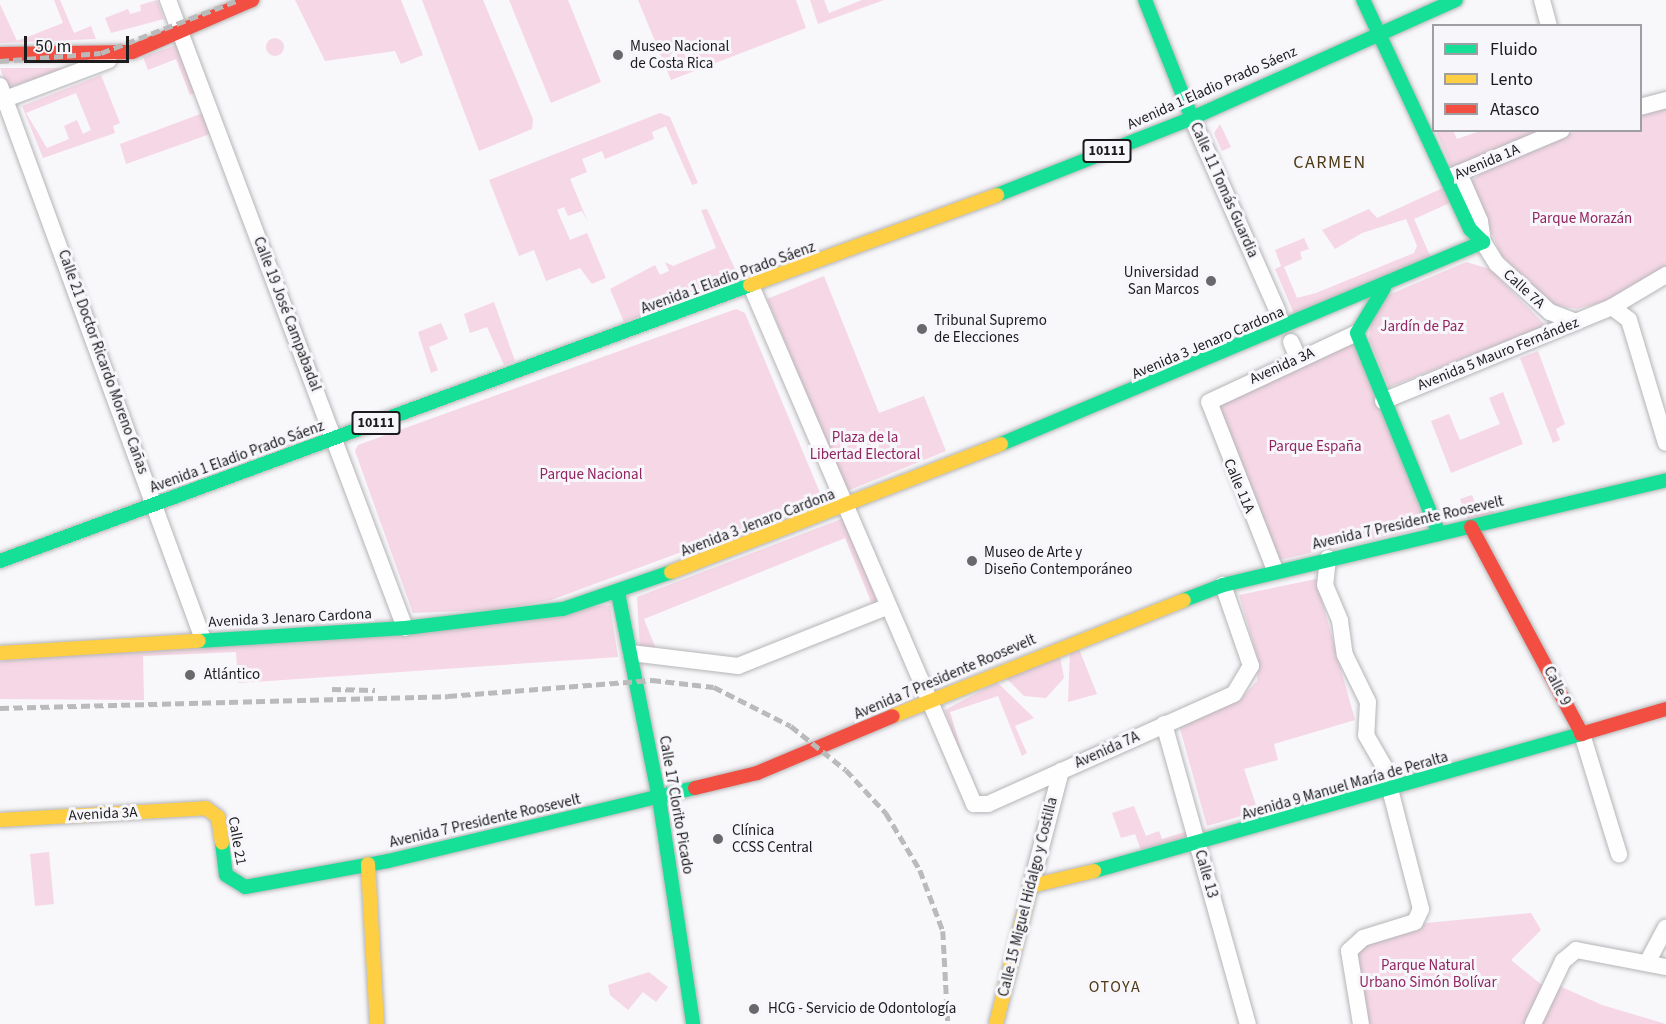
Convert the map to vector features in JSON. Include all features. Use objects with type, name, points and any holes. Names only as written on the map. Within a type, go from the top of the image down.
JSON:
[{"type":"main road","points":[[0,54],[124,54],[181,34],[252,0]]},
{"type":"main road","name":"Calle 11 Tomás Guardia","points":[[1144,0],[1192,118]]},
{"type":"main road","points":[[1363,0],[1453,176]]},
{"type":"main road","name":"Avenida 1 Eladio Prado Sáenz","points":[[0,561],[752,288],[1192,118],[1377,31],[1456,0]]},
{"type":"main road","name":"Avenida 3 Jenaro Cardona","points":[[0,653],[405,628],[509,619],[618,594],[845,507],[1386,285],[1483,242]]},
{"type":"main road","points":[[1386,285],[1366,309],[1357,333],[1439,534]]},
{"type":"main road","name":"Avenida 7 Presidente Roosevelt","points":[[233,882],[245,887],[368,864],[659,798],[757,773],[1223,585],[1275,570],[1471,527],[1666,480]]},
{"type":"main road","name":"Calle 9","points":[[1471,527],[1582,734]]},
{"type":"main road","name":"Calle 17 Clorito Picado","points":[[618,594],[659,798],[693,1024]]},
{"type":"main road","name":"Avenida 9 Manuel María de Peralta","points":[[1031,886],[1198,846],[1666,709]]},
{"type":"main road","name":"Avenida 3A","points":[[0,820],[206,808]]},
{"type":"main road","name":"Calle 21","points":[[206,808],[218,817],[224,871],[233,882]]},
{"type":"main road","points":[[368,864],[377,1024]]},
{"type":"main road","name":"Calle 15 Miguel Hidalgo y Costilla","points":[[996,1024],[1031,886]]},
{"type":"street","name":"Calle 19 José Campabadal","points":[[168,0],[405,628]]},
{"type":"street","points":[[1542,0],[1548,24]]},
{"type":"street","points":[[2,95],[124,54]]},
{"type":"street","name":"Calle 21 Doctor Ricardo Moreno Cañas","points":[[2,95],[203,639]]},
{"type":"street","points":[[1642,107],[1666,100]]},
{"type":"street","name":"Calle 11 Tomás Guardia","points":[[1192,118],[1278,312]]},
{"type":"street","name":"Avenida 1A","points":[[1453,176],[1557,132]]},
{"type":"street","points":[[1453,176],[1480,221],[1483,242]]},
{"type":"street","name":"Calle 7A","points":[[1483,242],[1527,294],[1576,322]]},
{"type":"street","points":[[1666,275],[1619,311],[1666,443]]},
{"type":"street","points":[[752,288],[886,607],[929,702]]},
{"type":"street","name":"Avenida 5 Mauro Fernández","points":[[1383,401],[1576,322],[1619,311],[1666,289]]},
{"type":"street","name":"Avenida 3A","points":[[1209,402],[1298,358],[1357,333]]},
{"type":"street","points":[[1291,342],[1298,358]]},
{"type":"street","name":"Calle 11A","points":[[1209,402],[1275,570]]},
{"type":"street","points":[[1328,558],[1325,585],[1340,621],[1345,655],[1368,702],[1366,735],[1390,791],[1419,916],[1353,944],[1348,960],[1361,1024]]},
{"type":"street","name":"Avenida 7A","points":[[929,702],[974,804],[988,804],[1239,690],[1251,666],[1223,585]]},
{"type":"street","points":[[631,653],[738,666],[886,607]]},
{"type":"street","name":"Calle 13","points":[[1164,724],[1245,1023]]},
{"type":"street","name":"Calle 9","points":[[1582,734],[1620,854]]},
{"type":"street","name":"Calle 15 Miguel Hidalgo y Costilla","points":[[1031,886],[1061,771]]},
{"type":"street","points":[[1647,963],[1666,928]]},
{"type":"street","points":[[1533,1024],[1569,954],[1583,950],[1666,967]]},
{"type":"green space","points":[[54,0],[60,0],[74,33],[91,26],[96,39],[0,43],[0,4],[17,41],[63,23]]},
{"type":"green space","points":[[157,0],[164,19],[111,33],[105,18],[128,9],[130,14],[141,11],[140,5]]},
{"type":"green space","points":[[295,0],[401,0],[423,55],[401,64],[395,51],[325,61]]},
{"type":"green space","points":[[422,0],[483,0],[533,119],[532,129],[479,151]]},
{"type":"green space","points":[[509,0],[568,0],[601,82],[551,103]]},
{"type":"green space","points":[[638,0],[796,0],[806,28],[671,80]]},
{"type":"green space","points":[[810,0],[824,0],[829,13],[862,0],[884,0],[818,24]]},
{"type":"green space","points":[[275,38],[281,41],[284,47],[281,53],[275,56],[269,53],[266,47],[269,41]]},
{"type":"green space","points":[[176,45],[195,93],[190,95],[176,59],[148,70],[143,57]]},
{"type":"green space","points":[[0,68],[67,68],[7,88]]},
{"type":"green space","points":[[101,75],[120,123],[113,126],[115,133],[43,158],[22,106]],"holes":[[[76,93],[91,130],[83,134],[77,120],[64,126],[69,139],[47,148],[26,113]]]},
{"type":"green space","name":"Parque Morazán","points":[[1666,107],[1666,267],[1610,300],[1577,309],[1553,305],[1501,255],[1470,183],[1481,173],[1574,132],[1642,132],[1642,114]]},
{"type":"green space","points":[[203,113],[210,134],[126,164],[120,144]]},
{"type":"green space","points":[[660,113],[670,117],[698,183],[692,185],[666,126],[652,132],[654,139],[605,159],[602,151],[582,159],[587,172],[570,179],[588,222],[582,211],[568,216],[564,207],[557,210],[570,240],[587,233],[606,278],[592,284],[580,268],[546,281],[534,250],[519,256],[489,180]]},
{"type":"green space","points":[[1220,124],[1231,147],[1222,151],[1214,133]]},
{"type":"green space","points":[[1436,132],[1454,132],[1457,139],[1477,132],[1543,132],[1453,170]]},
{"type":"green space","points":[[1445,187],[1452,202],[1414,219],[1431,258],[1295,316],[1275,269],[1281,266],[1275,250],[1304,238],[1309,249],[1300,252],[1302,259],[1284,267],[1297,298],[1316,293],[1414,253],[1417,246],[1406,219],[1362,233],[1335,249],[1322,230],[1369,209],[1377,218]]},
{"type":"green space","points":[[707,209],[736,271],[732,281],[624,322],[610,289],[655,265],[660,275],[669,271],[665,262],[673,266],[716,248],[701,210]]},
{"type":"green space","name":"Jardín de Paz","points":[[1466,262],[1490,269],[1546,326],[1389,387],[1369,339],[1371,322],[1386,296]]},
{"type":"green space","name":"Plaza de la Libertad Electoral","points":[[824,276],[879,413],[924,396],[946,451],[847,491],[767,299]]},
{"type":"green space","points":[[494,302],[515,361],[504,365],[487,327],[470,333],[464,314]]},
{"type":"green space","name":"Parque Nacional","points":[[736,309],[745,313],[823,500],[551,600],[494,610],[413,613],[355,451],[358,445]]},
{"type":"green space","points":[[441,323],[448,339],[429,347],[438,370],[431,373],[418,332]]},
{"type":"green space","name":"Parque España","points":[[1354,339],[1428,527],[1279,560],[1213,402]]},
{"type":"green space","points":[[1538,351],[1565,424],[1556,429],[1560,440],[1553,443],[1520,358]]},
{"type":"green space","points":[[1503,392],[1523,444],[1451,473],[1431,421],[1449,414],[1460,440],[1500,424],[1489,398]]},
{"type":"green space","points":[[1472,495],[1477,508],[1492,505],[1495,515],[1468,520],[1460,499]]},
{"type":"green space","points":[[844,518],[878,604],[872,604],[845,538],[644,619],[656,649],[640,651],[637,597]]},
{"type":"green space","points":[[1316,579],[1355,720],[1274,744],[1278,760],[1244,769],[1258,811],[1207,826],[1179,725],[1242,698],[1257,681],[1258,659],[1239,595]]},
{"type":"green space","points":[[610,605],[618,657],[238,683],[236,652],[143,656],[144,700],[0,699],[0,661]]},
{"type":"green space","points":[[1079,649],[1097,694],[1068,702],[1070,652]]},
{"type":"green space","points":[[1060,656],[1064,678],[1046,698],[1024,696],[1006,678]]},
{"type":"green space","points":[[997,682],[1034,718],[1015,726],[1027,753],[1022,756],[998,696],[950,712],[974,793],[945,710]]},
{"type":"green space","points":[[1134,806],[1146,836],[1159,831],[1162,839],[1188,831],[1188,837],[1141,850],[1135,834],[1121,838],[1112,813]]},
{"type":"green space","points":[[49,852],[54,904],[35,906],[30,854]]},
{"type":"green space","name":"Parque Natural Urbano Simón Bolívar","points":[[1531,913],[1541,930],[1511,960],[1543,986],[1525,1024],[1367,1024],[1357,952],[1365,943],[1426,923]]},
{"type":"green space","points":[[649,972],[668,987],[656,1002],[643,992],[628,1010],[610,995],[608,985]]},
{"type":"green space","points":[[1557,985],[1602,1005],[1666,1024],[1541,1024]]},
{"type":"railway","points":[[0,61],[101,53],[238,0]]},
{"type":"railway","points":[[0,708],[448,696],[652,680],[714,687],[791,726],[846,770],[886,813],[920,870],[943,931],[948,1024]]},
{"type":"railway","points":[[332,689],[375,690]]},
{"type":"traffic: fast","points":[[1145,0],[1192,118]]},
{"type":"traffic: fast","points":[[1001,444],[1483,242],[1470,229],[1363,0]]},
{"type":"traffic: fast","points":[[997,195],[1192,118],[1456,0]]},
{"type":"traffic: fast","points":[[0,561],[750,285]]},
{"type":"traffic: fast","points":[[1384,288],[1357,333],[1439,534]]},
{"type":"traffic: fast","points":[[1184,600],[1223,585],[1666,480]]},
{"type":"traffic: fast","points":[[199,641],[405,628],[563,609],[671,572]]},
{"type":"traffic: fast","points":[[618,593],[659,798],[693,1024]]},
{"type":"traffic: fast","points":[[1094,871],[1581,734]]},
{"type":"traffic: fast","points":[[222,843],[226,875],[245,887],[388,861],[695,788]]},
{"type":"traffic: slow","points":[[750,285],[997,195]]},
{"type":"traffic: slow","points":[[671,572],[1001,444]]},
{"type":"traffic: slow","points":[[893,716],[1184,600]]},
{"type":"traffic: slow","points":[[0,653],[199,641]]},
{"type":"traffic: slow","points":[[0,820],[206,808],[218,817],[222,843]]},
{"type":"traffic: slow","points":[[368,864],[377,1024]]},
{"type":"traffic: slow","points":[[996,1024],[1031,886],[1094,871]]},
{"type":"traffic: jam","points":[[0,54],[132,52],[252,0]]},
{"type":"traffic: jam","points":[[1471,527],[1582,734]]},
{"type":"traffic: jam","points":[[1581,734],[1666,709]]},
{"type":"traffic: jam","points":[[695,788],[757,773],[893,716]]},
{"type":"place","name":"Museo Nacional de Costa Rica","points":[[618,55]]},
{"type":"place","name":"Universidad San Marcos","points":[[1211,281]]},
{"type":"place","name":"Tribunal Supremo de Elecciones","points":[[922,329]]},
{"type":"place","name":"Museo de Arte y Diseño Contemporáneo","points":[[972,561]]},
{"type":"place","name":"Atlántico","points":[[190,675]]},
{"type":"place","name":"Clínica CCSS Central","points":[[718,839]]},
{"type":"place","name":"HCG - Servicio de Odontología","points":[[754,1009]]},
{"type":"district","name":"CARMEN","points":[[1330,163]]},
{"type":"district","name":"OTOYA","points":[[1115,987]]}]
